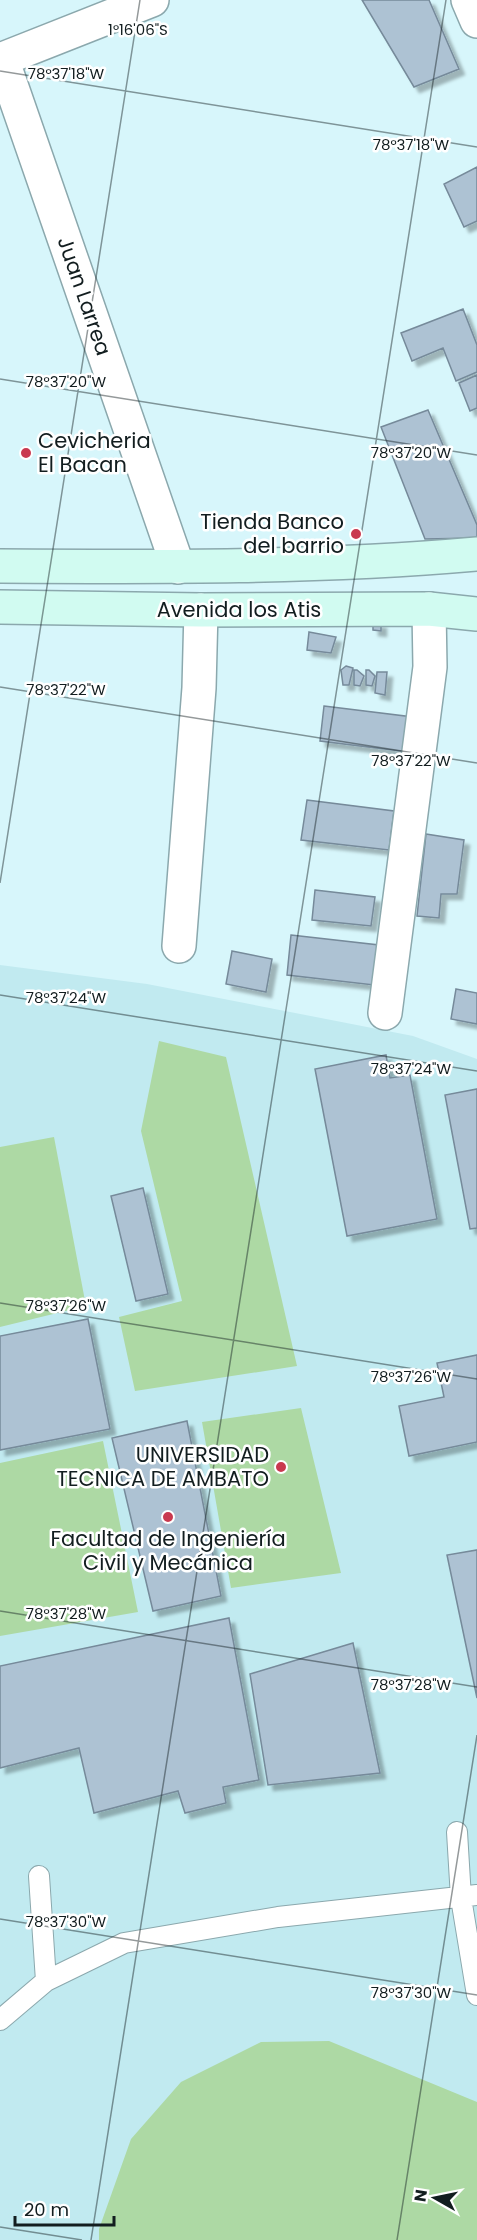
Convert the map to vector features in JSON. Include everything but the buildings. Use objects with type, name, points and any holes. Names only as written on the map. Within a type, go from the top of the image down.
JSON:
[{"type":"main road","name":"Avenida los Atis","points":[[0,566],[178,567],[415,560],[477,554]]},
{"type":"main road","name":"Avenida los Atis","points":[[0,607],[201,610],[429,609],[477,614]]},
{"type":"street","points":[[1,60],[152,0]]},
{"type":"street","points":[[468,0],[477,21]]},
{"type":"street","name":"Juan Larrea","points":[[1,60],[178,567]]},
{"type":"street","points":[[385,1013],[430,667],[429,609]]},
{"type":"street","points":[[179,946],[199,688],[201,610]]},
{"type":"lane","points":[[457,1832],[469,1897],[477,1995]]},
{"type":"lane","points":[[39,1876],[46,1981]]},
{"type":"lane","points":[[0,2020],[46,1981],[124,1943],[278,1917],[469,1897]]},
{"type":"shaded area","points":[[0,965],[147,984],[413,1036],[477,1059],[477,2240],[0,2240]]},
{"type":"green space","points":[[159,1041],[226,1057],[297,1366],[135,1391],[119,1317],[182,1301],[141,1131]]},
{"type":"green space","points":[[54,1137],[86,1306],[0,1327],[0,1147]]},
{"type":"green space","points":[[301,1408],[341,1573],[231,1588],[202,1422]]},
{"type":"green space","points":[[103,1441],[138,1612],[0,1636],[0,1463]]},
{"type":"green space","points":[[329,2041],[477,2102],[477,2240],[99,2240],[99,2229],[131,2139],[181,2082],[261,2042]]},
{"type":"place","name":"Cevicheria El Bacan","points":[[26,453]]},
{"type":"place","name":"Tienda Banco del barrio","points":[[356,534]]},
{"type":"place","name":"UNIVERSIDAD TECNICA DE AMBATO","points":[[281,1467]]},
{"type":"place","name":"Facultad de Ingeniería Civil y Mecánica","points":[[168,1517]]}]
